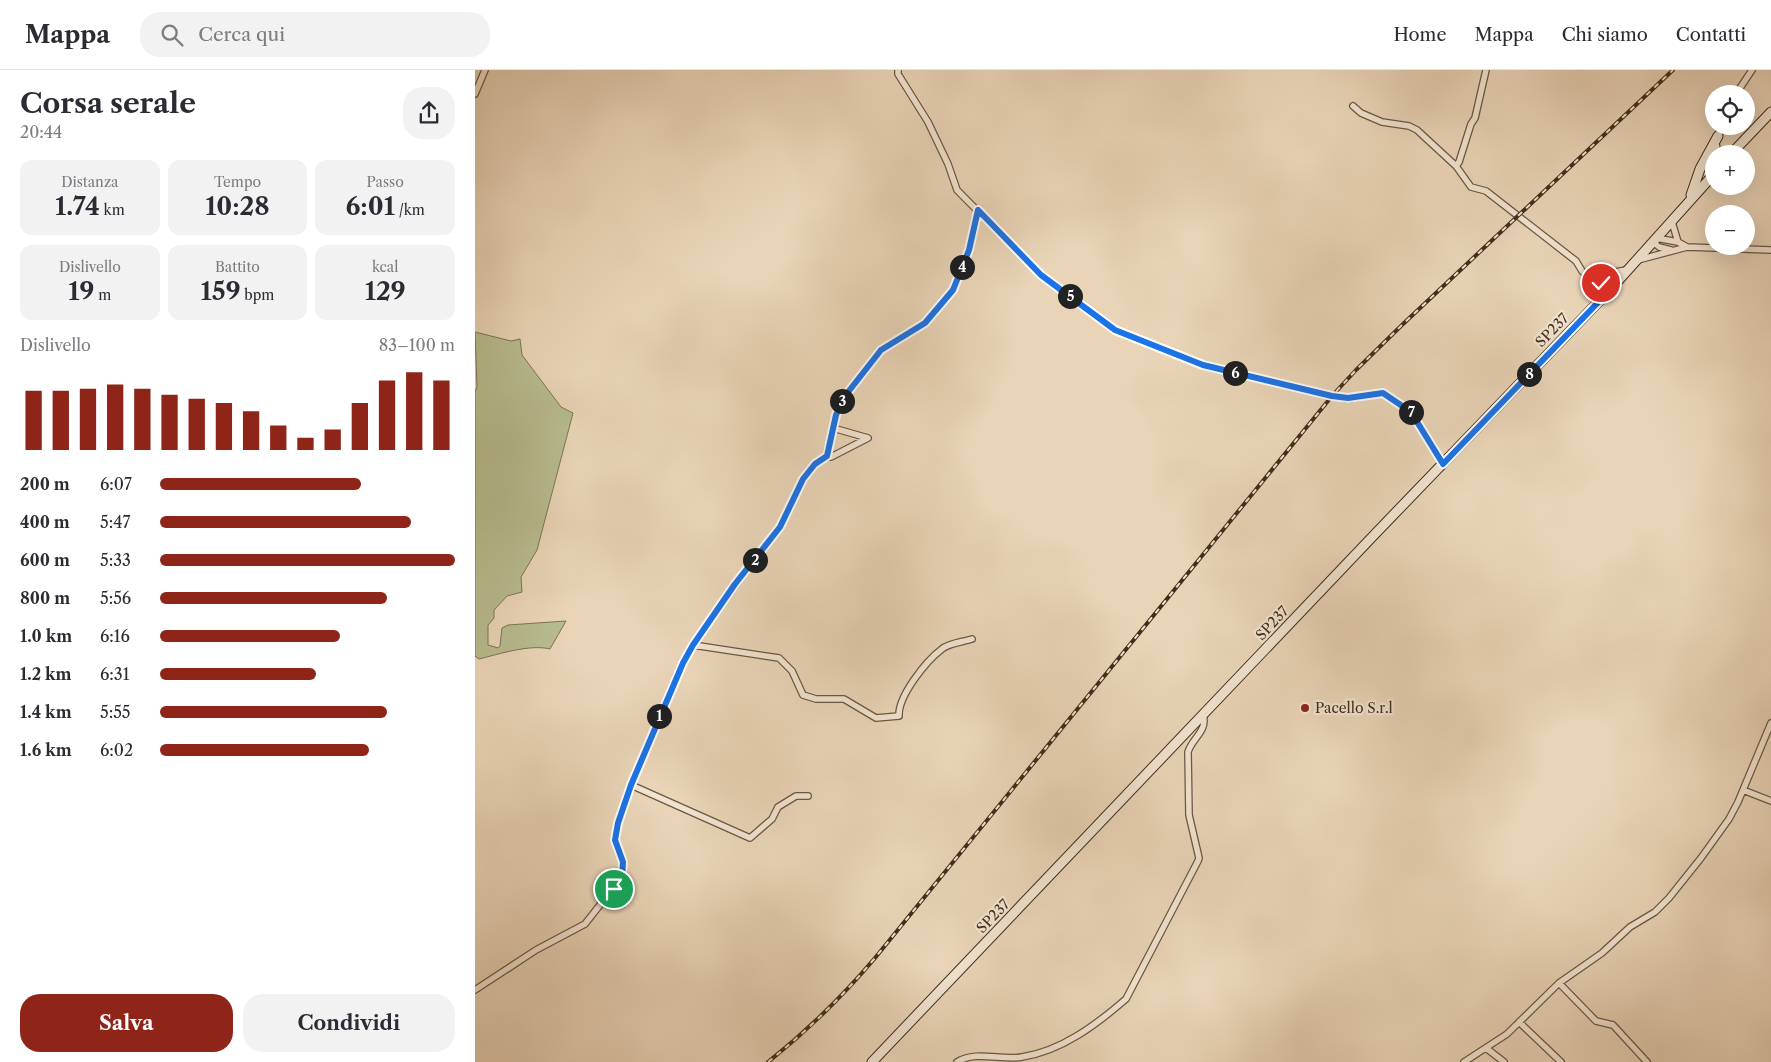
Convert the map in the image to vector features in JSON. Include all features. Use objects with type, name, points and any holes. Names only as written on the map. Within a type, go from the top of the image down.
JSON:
[{"type":"main road","points":[[1740,145],[1771,112]]},
{"type":"main road","points":[[1718,136],[1718,145]]},
{"type":"main road","points":[[1713,145],[1718,136]]},
{"type":"main road","points":[[1716,145],[1718,136]]},
{"type":"main road","points":[[1689,200],[1705,161]]},
{"type":"main road","name":"SP237","points":[[872,1062],[1608,292],[1705,183]]},
{"type":"street","points":[[475,94],[485,70]]},
{"type":"street","points":[[898,70],[898,74],[928,122],[948,164],[957,190],[1041,275],[1115,330],[1203,365],[1332,396],[1348,398],[1383,393],[1411,412],[1443,464]]},
{"type":"street","points":[[1456,166],[1471,124],[1475,118],[1486,70]]},
{"type":"street","points":[[1742,85],[1752,70]]},
{"type":"street","points":[[1353,106],[1361,113],[1382,122],[1409,126],[1417,130],[1456,166],[1471,186],[1486,191],[1576,261],[1588,277],[1601,283],[1608,292]]},
{"type":"street","points":[[827,456],[836,415],[845,396],[881,350],[925,323],[953,290],[969,250],[978,210]]},
{"type":"street","points":[[1672,222],[1678,242]]},
{"type":"street","points":[[1655,240],[1678,242],[1687,247]]},
{"type":"street","points":[[1655,240],[1659,247],[1673,251]]},
{"type":"street","points":[[1635,260],[1687,247],[1771,250]]},
{"type":"street","points":[[1588,277],[1628,270]]},
{"type":"street","points":[[475,990],[536,950],[585,924],[622,877],[623,862],[615,840],[618,823],[631,785],[664,704],[693,645],[735,584],[780,527],[803,479],[815,464],[827,456],[831,457],[868,438],[833,428]]},
{"type":"street","points":[[693,645],[779,658],[792,671],[803,695],[816,699],[844,699],[876,718],[899,716],[899,709],[916,675],[943,647],[971,639]]},
{"type":"street","points":[[957,1062],[967,1058],[1021,1058],[1035,1054],[1067,1042],[1126,999],[1199,862],[1189,815],[1188,752],[1190,746],[1204,728],[1203,715]]},
{"type":"street","points":[[1464,1062],[1507,1034],[1559,983],[1602,954],[1630,927],[1655,912],[1662,905],[1716,839],[1729,819],[1771,723]]},
{"type":"street","points":[[631,785],[750,838],[772,819],[778,807],[796,796],[808,796]]},
{"type":"street","points":[[1743,790],[1771,802]]},
{"type":"street","points":[[1559,983],[1595,1021],[1613,1025],[1647,1062]]},
{"type":"street","points":[[1519,1022],[1561,1062]]},
{"type":"street","points":[[1486,1048],[1504,1062]]},
{"type":"green space","points":[[475,332],[511,341],[520,339],[522,355],[561,407],[573,413],[537,550],[521,577],[522,592],[507,596],[494,610],[494,618],[488,625],[488,645],[498,648],[500,646],[502,628],[508,625],[566,621],[550,649],[524,649],[479,659],[475,656],[475,391],[477,387]]},
{"type":"railway","points":[[768,1062],[824,1013],[875,958],[1332,396],[1402,325],[1673,70]]},
{"type":"place","name":"Pacello S.r.l","points":[[1305,708]]},
{"type":"route","points":[[614,889],[622,877],[623,862],[615,840],[618,823],[631,785],[683,663],[693,645],[735,584],[780,527],[803,479],[815,464],[827,456],[836,415],[845,396],[863,376],[881,350],[925,323],[953,290],[969,250],[978,210],[1041,275],[1115,330],[1203,365],[1332,396],[1348,398],[1383,393],[1411,412],[1443,464],[1608,292],[1601,283]]}]
